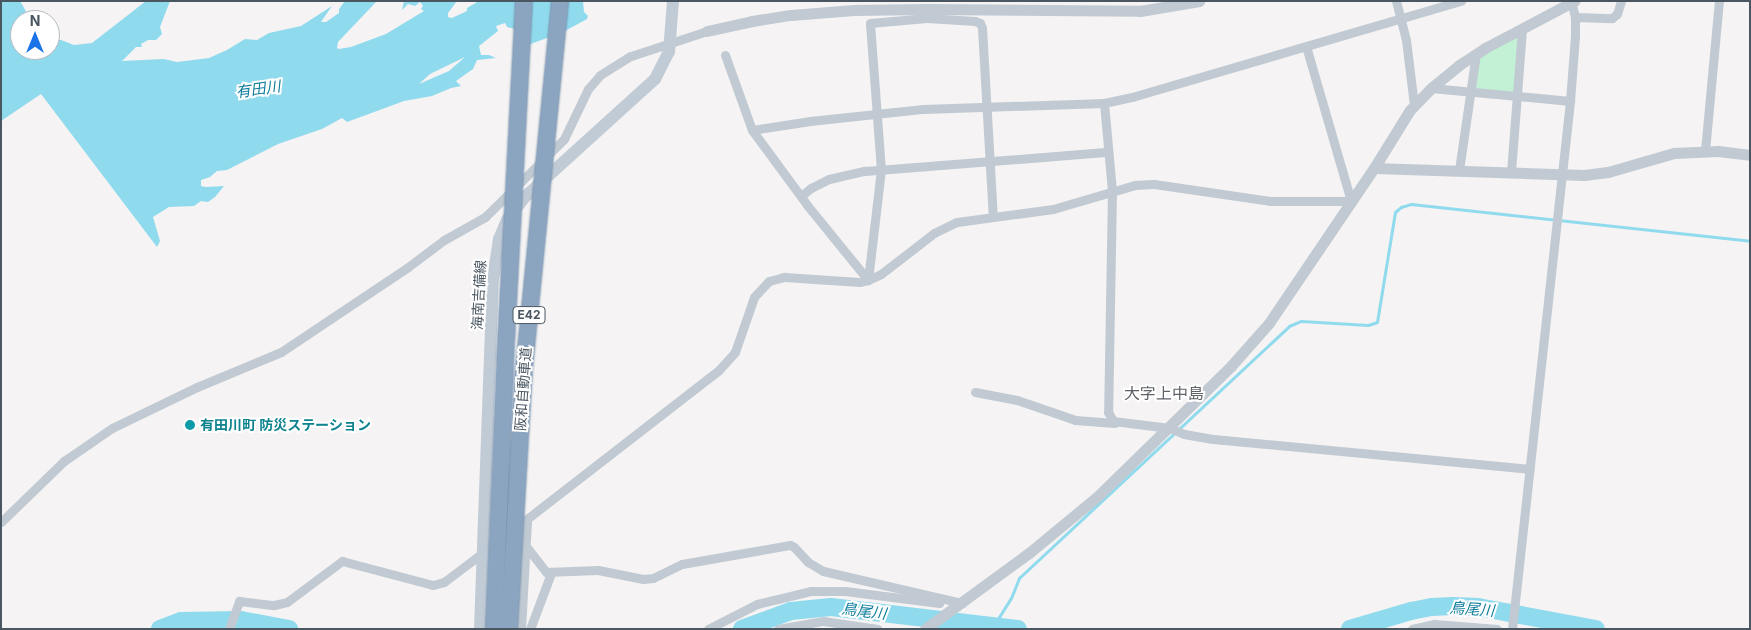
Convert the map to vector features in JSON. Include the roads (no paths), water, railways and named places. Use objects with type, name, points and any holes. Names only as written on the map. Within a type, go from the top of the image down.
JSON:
[{"type":"highway","name":"阪和自動車道","points":[[494,629],[504,371],[524,1]]},
{"type":"highway","name":"阪和自動車道","points":[[509,629],[524,369],[560,1]]},
{"type":"main road","name":"海南吉備線","points":[[480,629],[493,279],[499,239],[508,220],[526,196],[648,86],[666,62],[671,37],[673,1]]},
{"type":"street","points":[[1,522],[64,461],[112,428],[197,387],[281,352],[393,277],[444,240],[485,217],[564,139],[588,89],[596,79],[631,56],[671,37],[707,32],[752,21],[790,15],[854,10],[927,13],[1134,11],[1156,10],[1199,1]]},
{"type":"street","points":[[1396,1],[1408,50],[1414,105]]},
{"type":"street","points":[[752,130],[876,113],[986,106],[1104,103],[1461,1]]},
{"type":"street","points":[[1575,17],[1612,18],[1618,14],[1621,1]]},
{"type":"street","points":[[1705,151],[1719,1]]},
{"type":"street","points":[[925,629],[1029,553],[1099,496],[1170,428],[1268,323],[1374,168],[1414,105],[1431,88],[1459,64],[1572,2],[1575,17],[1570,101],[1513,627]]},
{"type":"street","points":[[868,280],[880,195],[881,170],[870,23],[927,13],[980,23],[983,35],[992,216]]},
{"type":"street","points":[[1511,172],[1522,29]]},
{"type":"street","points":[[1306,46],[1351,201]]},
{"type":"street","points":[[1459,170],[1476,54]]},
{"type":"street","points":[[725,55],[752,130],[801,196],[868,280]]},
{"type":"street","points":[[1431,88],[1570,101]]},
{"type":"street","points":[[1104,103],[1112,191],[1108,412],[1109,418],[1118,423]]},
{"type":"street","points":[[1374,168],[1599,174],[1674,153],[1705,151],[1750,155]]},
{"type":"street","points":[[801,196],[820,183],[837,176],[881,170],[1108,152]]},
{"type":"street","points":[[229,629],[238,604],[242,600],[274,605],[286,602],[342,560],[433,585],[444,582],[718,371],[739,345],[754,297],[763,285],[784,277],[860,282],[868,280],[881,274],[942,228],[957,222],[1053,209],[1112,191],[1154,184],[1270,201],[1351,201]]},
{"type":"street","points":[[975,392],[1010,398],[1075,420],[1170,428],[1184,434],[1212,439],[1530,469]]},
{"type":"street","points":[[521,629],[526,520]]},
{"type":"street","points":[[525,545],[546,572],[598,570],[648,579],[682,564],[790,545],[808,562],[823,571],[959,605]]},
{"type":"street","points":[[530,629],[551,573]]},
{"type":"street","points":[[708,629],[757,604],[811,591],[839,590],[959,605]]},
{"type":"street","points":[[778,629],[823,621],[877,629]]},
{"type":"street","points":[[1412,629],[1434,624],[1497,629]]},
{"type":"water","name":"有田川","points":[[1,1],[20,1],[25,10],[10,10],[10,60],[60,60],[60,40],[74,45],[92,43],[146,1],[170,1],[160,27],[162,34],[156,40],[148,40],[141,44],[142,47],[136,47],[122,61],[164,59],[177,62],[209,58],[245,39],[257,40],[269,33],[301,26],[332,6],[321,22],[326,22],[339,13],[339,9],[345,1],[377,1],[338,42],[337,48],[339,49],[351,47],[386,34],[424,11],[421,9],[423,6],[420,2],[415,6],[408,4],[402,10],[404,1],[457,1],[448,13],[448,17],[452,18],[467,11],[467,8],[479,1],[583,1],[584,12],[588,16],[587,19],[563,32],[528,45],[515,29],[507,27],[505,23],[496,26],[498,31],[479,46],[481,55],[489,55],[496,58],[477,60],[473,69],[456,81],[461,86],[432,96],[404,101],[347,122],[342,118],[322,129],[278,144],[227,170],[217,171],[210,177],[201,180],[201,186],[224,186],[215,197],[208,202],[201,201],[194,206],[169,207],[153,217],[160,241],[157,247],[41,94],[1,121]],"holes":[[[465,57],[449,71],[419,84],[430,74]]]},
{"type":"waterway","points":[[997,627],[999,617],[1011,598],[1019,578],[1289,326],[1301,321],[1368,325],[1377,322],[1395,212],[1401,207],[1411,204],[1750,241]]},
{"type":"waterway","name":"鳥尾川","points":[[1350,629],[1411,611],[1453,606],[1478,607],[1596,629]]},
{"type":"waterway","name":"鳥尾川","points":[[742,629],[791,611],[831,607],[1018,629]]},
{"type":"waterway","name":"鳥尾川","points":[[160,629],[181,621],[241,620],[289,629]]},
{"type":"place","name":"有田川町 防災ステーション","points":[[190,425]]},
{"type":"district","name":"大字上中島","points":[[1164,393]]}]
